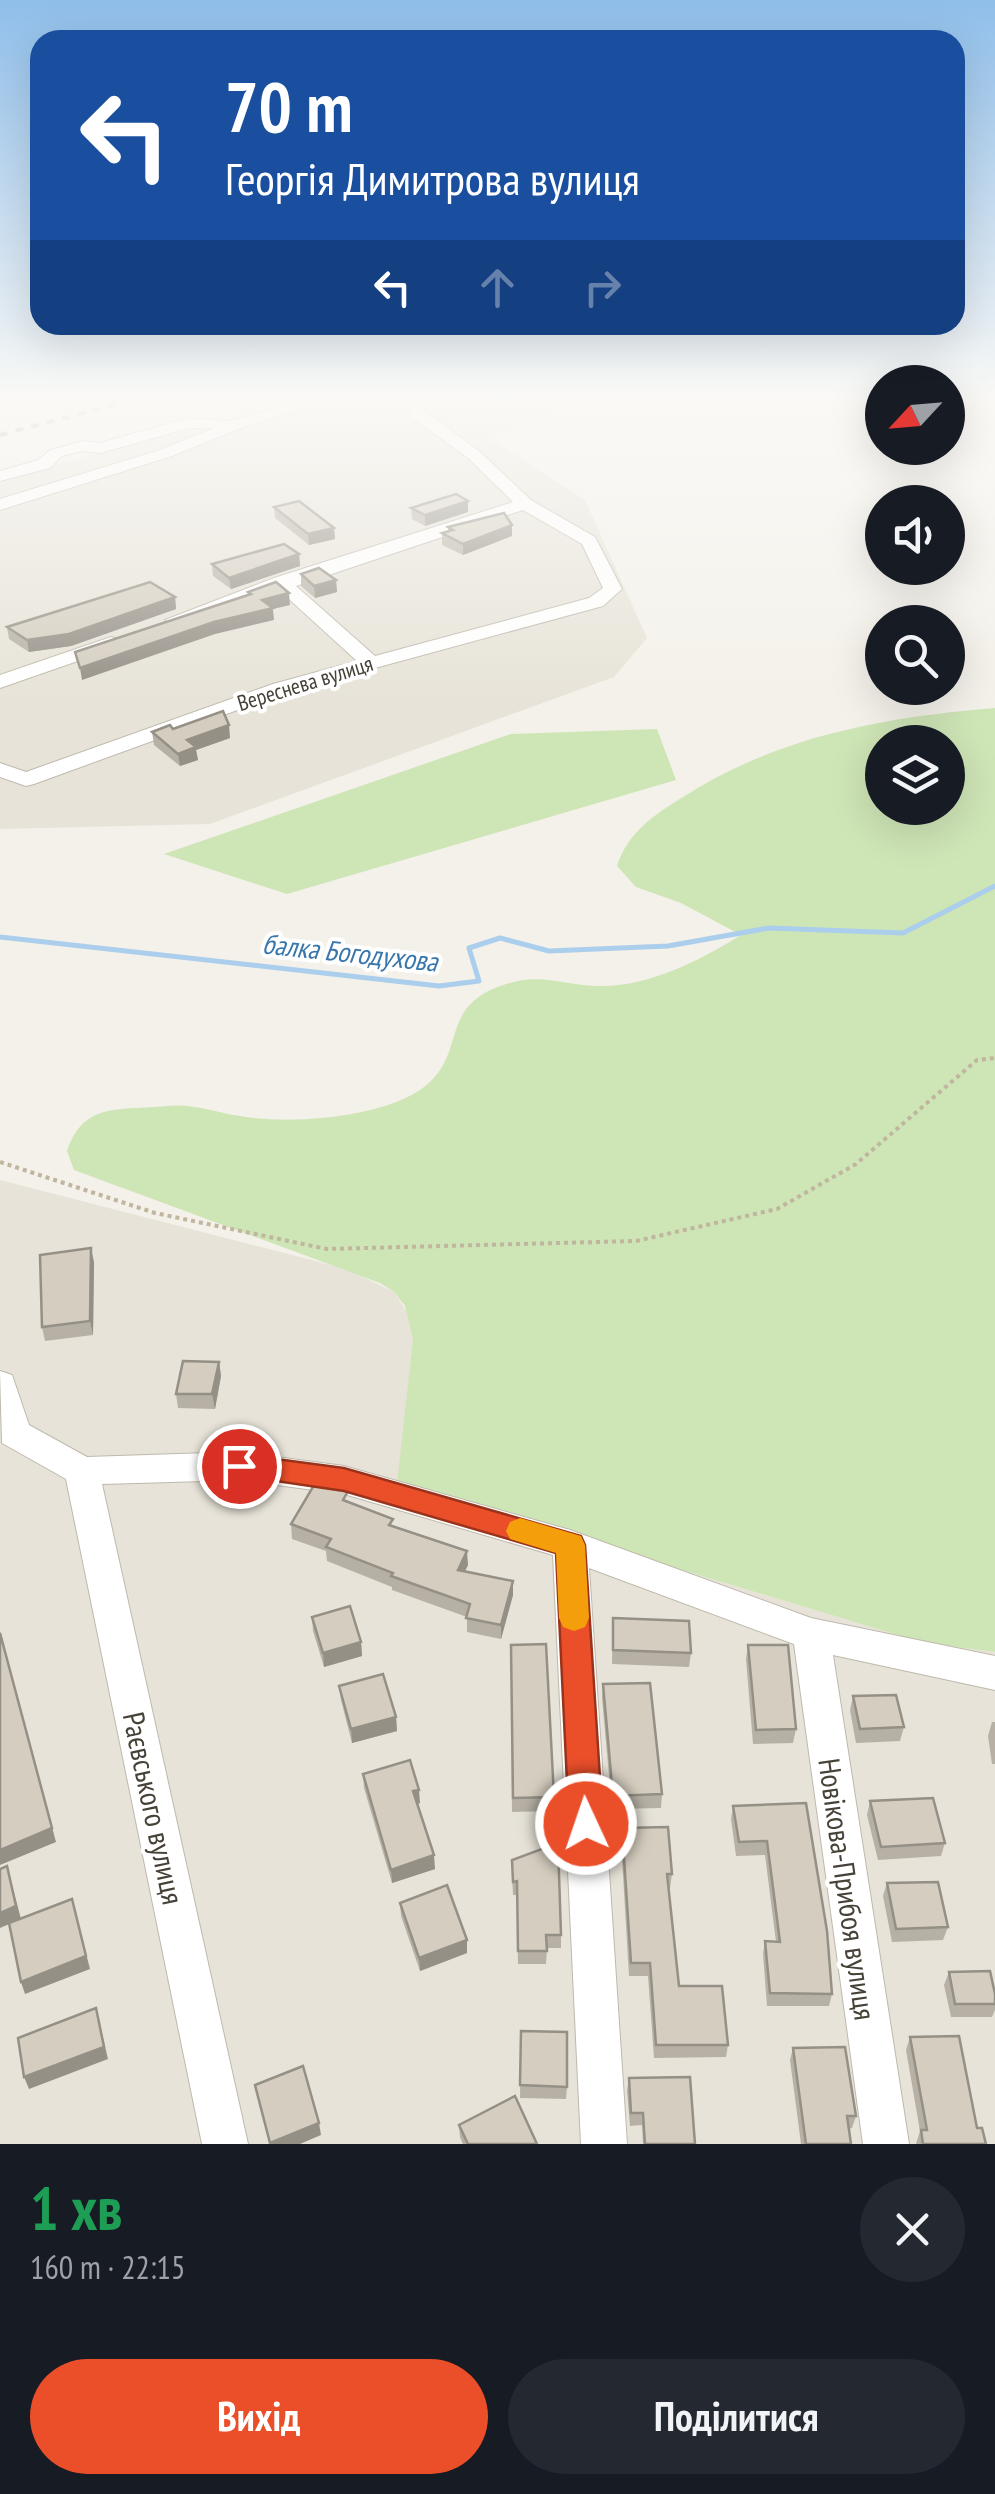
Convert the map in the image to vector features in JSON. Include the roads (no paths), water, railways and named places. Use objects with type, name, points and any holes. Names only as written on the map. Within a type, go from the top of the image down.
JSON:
[{"type":"street","points":[[0,682],[281,582],[524,504],[521,501]]},
{"type":"street","name":"Вереснева вулиця","points":[[0,770],[26,778],[264,694],[596,602],[613,588],[589,541],[524,504]]},
{"type":"street","points":[[281,582],[371,663]]},
{"type":"street","points":[[0,1384],[7,1434],[82,1472],[239,1466],[344,1480],[570,1545],[811,1634],[995,1674]]},
{"type":"street","name":"Раєвського вулиця","points":[[82,1472],[225,2144]]},
{"type":"street","points":[[570,1545],[604,2144]]},
{"type":"street","name":"Новікова-Прибоя вулиця","points":[[811,1634],[886,2144]]},
{"type":"waterway","name":"балка Богодухова","points":[[0,937],[439,986],[479,981],[469,948],[500,938],[549,951],[668,946],[769,928],[903,933],[995,886]]}]
